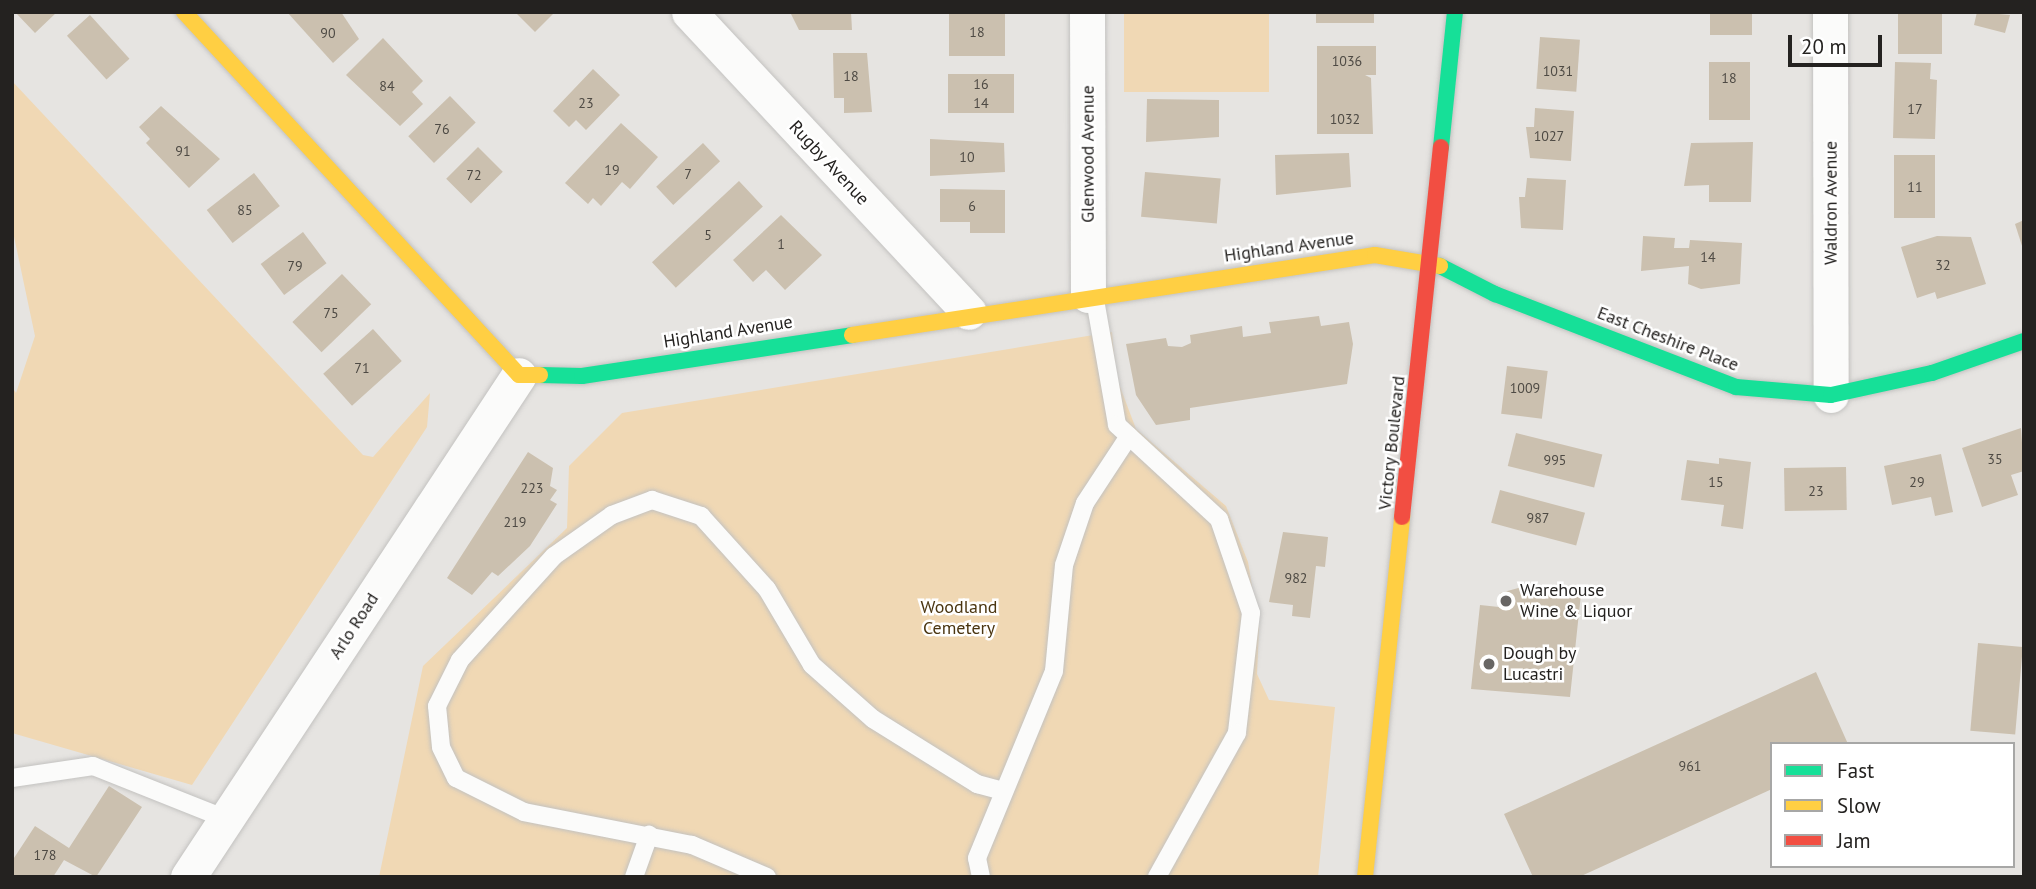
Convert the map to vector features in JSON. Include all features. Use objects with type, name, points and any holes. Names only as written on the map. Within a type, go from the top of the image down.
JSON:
[{"type":"street","points":[[184,12],[519,375]]},
{"type":"street","name":"Rugby Avenue","points":[[689,12],[969,312]]},
{"type":"street","points":[[725,12],[725,50]]},
{"type":"street","name":"Glenwood Avenue","points":[[1087,12],[1091,295]]},
{"type":"street","name":"Victory Boulevard","points":[[1365,877],[1455,12]]},
{"type":"street","name":"Waldron Avenue","points":[[1830,12],[1831,395]]},
{"type":"street","name":"Highland Avenue","points":[[519,375],[582,376],[969,312],[1375,255],[1431,261]]},
{"type":"street","name":"East Cheshire Place","points":[[1431,261],[1495,293],[1736,387],[1831,395],[1932,373],[2024,341]]},
{"type":"street","name":"Arlo Road","points":[[188,877],[519,375]]},
{"type":"lane","points":[[1091,295],[1117,425],[1219,519],[1251,613],[1237,733],[1157,877]]},
{"type":"lane","points":[[981,877],[977,858],[1054,671],[1065,565],[1085,503],[1129,436]]},
{"type":"lane","points":[[767,877],[692,845],[524,812],[456,778],[441,747],[437,706],[460,660],[554,556],[612,515],[652,500],[701,516],[767,589],[812,666],[873,719],[977,785],[1004,792]]},
{"type":"lane","points":[[12,778],[93,766],[226,819]]},
{"type":"lane","points":[[634,877],[649,835]]},
{"type":"green space","points":[[1124,12],[1269,12],[1269,92],[1124,92]]},
{"type":"green space","points":[[12,81],[363,455],[373,457],[430,393],[427,427],[192,785],[12,733],[12,387],[16,393],[35,336],[12,227]]},
{"type":"green space","name":"Woodland Cemetery","points":[[1112,332],[1116,376],[1136,429],[1226,506],[1248,562],[1259,628],[1257,674],[1269,700],[1335,707],[1318,877],[379,877],[423,666],[567,528],[569,466],[622,413]]},
{"type":"building","points":[[15,12],[57,12],[35,33]]},
{"type":"building","points":[[287,12],[341,12],[359,39],[333,63]]},
{"type":"building","points":[[515,12],[555,12],[535,32]]},
{"type":"building","points":[[790,12],[851,12],[852,30],[799,30]]},
{"type":"building","points":[[949,12],[1005,12],[1005,56],[949,56]]},
{"type":"building","points":[[1316,12],[1374,12],[1374,23],[1316,23]]},
{"type":"building","points":[[1710,12],[1752,12],[1752,35],[1710,35]]},
{"type":"building","points":[[1898,12],[1942,12],[1942,54],[1898,54]]},
{"type":"building","points":[[1977,12],[2010,15],[2005,33],[1974,25]]},
{"type":"building","points":[[90,15],[129,59],[106,80],[67,36]]},
{"type":"building","points":[[1540,37],[1580,40],[1576,92],[1536,89]]},
{"type":"building","points":[[383,38],[423,81],[412,92],[423,104],[400,126],[346,75]]},
{"type":"building","points":[[1317,46],[1376,46],[1376,75],[1365,75],[1371,78],[1373,134],[1317,134]]},
{"type":"building","points":[[833,53],[867,53],[872,112],[844,113],[844,98],[834,98]]},
{"type":"building","points":[[1709,62],[1750,62],[1750,120],[1709,120]]},
{"type":"building","points":[[1895,62],[1931,63],[1930,79],[1937,80],[1935,139],[1893,138]]},
{"type":"building","points":[[593,69],[620,95],[586,130],[576,120],[569,127],[553,111]]},
{"type":"building","points":[[948,74],[1014,74],[1014,113],[948,113]]},
{"type":"building","points":[[450,96],[476,123],[434,163],[408,136]]},
{"type":"building","points":[[1147,99],[1219,100],[1219,137],[1146,142]]},
{"type":"building","points":[[161,106],[220,159],[189,188],[146,143],[150,139],[139,127]]},
{"type":"building","points":[[1535,108],[1574,111],[1571,161],[1530,158],[1526,127],[1534,127]]},
{"type":"building","points":[[621,123],[658,157],[630,189],[622,182],[601,206],[593,198],[588,204],[565,183]]},
{"type":"building","points":[[930,139],[1004,143],[1005,172],[930,176]]},
{"type":"building","points":[[1753,142],[1751,202],[1709,202],[1709,185],[1684,186],[1691,143]]},
{"type":"building","points":[[703,143],[720,161],[673,205],[656,187]]},
{"type":"building","points":[[478,147],[503,172],[471,204],[446,179]]},
{"type":"building","points":[[1349,153],[1351,187],[1276,195],[1275,155]]},
{"type":"building","points":[[1894,155],[1935,155],[1935,218],[1894,218]]},
{"type":"building","points":[[1145,172],[1221,179],[1217,223],[1141,217]]},
{"type":"building","points":[[254,173],[280,206],[233,243],[207,210]]},
{"type":"building","points":[[1527,178],[1566,180],[1563,230],[1521,228],[1519,197],[1525,197]]},
{"type":"building","points":[[739,181],[763,207],[676,288],[652,262]]},
{"type":"building","points":[[940,189],[1005,190],[1005,233],[970,233],[970,222],[940,222]]},
{"type":"building","points":[[781,215],[822,255],[785,290],[766,270],[753,282],[733,260]]},
{"type":"building","points":[[2024,220],[2024,249],[2023,249],[2015,224]]},
{"type":"building","points":[[303,232],[326,263],[284,295],[261,264]]},
{"type":"building","points":[[1643,236],[1675,238],[1674,248],[1689,248],[1690,240],[1742,243],[1740,284],[1701,289],[1688,284],[1689,266],[1641,271]]},
{"type":"building","points":[[1937,236],[1971,237],[1986,284],[1937,299],[1935,292],[1917,298],[1901,247]]},
{"type":"building","points":[[342,274],[371,304],[322,352],[292,322]]},
{"type":"building","points":[[1319,316],[1321,326],[1349,322],[1353,344],[1347,384],[1190,408],[1190,420],[1156,425],[1136,395],[1126,344],[1166,338],[1168,346],[1182,347],[1191,343],[1190,335],[1242,326],[1243,337],[1271,333],[1269,322]]},
{"type":"building","points":[[373,329],[402,361],[352,406],[323,374]]},
{"type":"building","points":[[1507,366],[1548,371],[1542,419],[1501,414]]},
{"type":"building","points":[[2021,428],[2024,471],[2011,475],[2018,495],[1982,507],[1962,448]]},
{"type":"building","points":[[1516,433],[1602,455],[1594,488],[1508,466]]},
{"type":"building","points":[[528,452],[553,468],[550,486],[557,490],[550,500],[557,504],[530,546],[498,576],[492,572],[472,595],[447,578]]},
{"type":"building","points":[[1941,454],[1953,512],[1935,516],[1931,497],[1892,505],[1884,466]]},
{"type":"building","points":[[1719,458],[1751,462],[1743,529],[1721,526],[1724,505],[1681,500],[1687,460],[1719,464]]},
{"type":"building","points":[[1846,467],[1847,510],[1785,511],[1784,468]]},
{"type":"building","points":[[1500,490],[1585,513],[1576,546],[1491,523]]},
{"type":"building","points":[[1283,532],[1328,537],[1325,567],[1316,566],[1310,618],[1292,616],[1293,605],[1269,602]]},
{"type":"building","points":[[1522,587],[1581,594],[1570,697],[1471,689],[1480,605],[1499,607],[1500,593]]},
{"type":"building","points":[[1978,643],[2023,647],[2015,735],[1970,731]]},
{"type":"building","points":[[1816,672],[1847,742],[1770,742],[1770,790],[1579,877],[1533,877],[1504,814]]},
{"type":"building","points":[[109,786],[142,807],[96,877],[64,860],[53,877],[12,877],[12,861],[35,826],[69,848]]},
{"type":"traffic: fast","points":[[1441,147],[1455,12]]},
{"type":"traffic: fast","points":[[1440,266],[1495,294],[1736,387],[1831,395],[1932,373],[2024,341]]},
{"type":"traffic: fast","points":[[540,375],[582,376],[852,335]]},
{"type":"traffic: slow","points":[[184,12],[519,375],[540,375]]},
{"type":"traffic: slow","points":[[852,335],[1375,255],[1440,266]]},
{"type":"traffic: slow","points":[[1365,877],[1402,517]]},
{"type":"traffic: jam","points":[[1402,517],[1441,147]]},
{"type":"place","name":"Warehouse Wine & Liquor","points":[[1506,601]]},
{"type":"place","name":"Dough by Lucastri","points":[[1489,664]]}]
